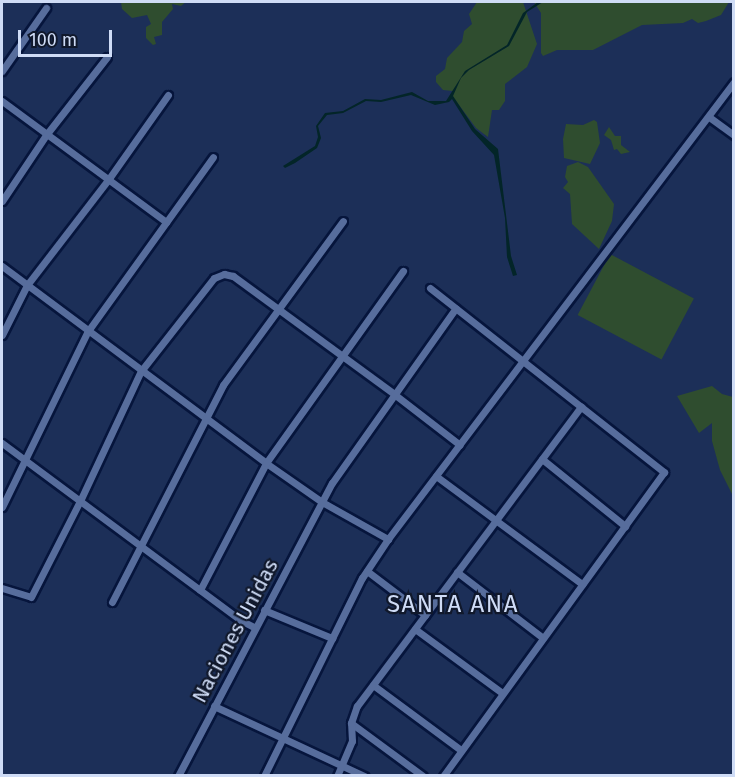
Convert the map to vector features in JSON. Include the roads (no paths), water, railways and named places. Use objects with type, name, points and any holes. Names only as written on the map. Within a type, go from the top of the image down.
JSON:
[{"type":"street","points":[[2,71],[46,8]]},
{"type":"street","points":[[2,201],[47,134],[107,57]]},
{"type":"street","points":[[264,776],[332,638],[367,572],[388,539],[525,362],[734,82]]},
{"type":"street","points":[[2,334],[27,285],[108,180],[168,95]]},
{"type":"street","points":[[2,101],[166,222]]},
{"type":"street","points":[[709,117],[734,135]]},
{"type":"street","points":[[2,507],[88,330],[213,157]]},
{"type":"street","points":[[112,603],[223,385],[343,221]]},
{"type":"street","points":[[2,266],[205,419],[322,502],[388,539]]},
{"type":"street","points":[[200,590],[267,463],[403,271]]},
{"type":"street","points":[[2,588],[31,597],[80,501],[141,371],[214,278],[224,274],[232,276],[460,445]]},
{"type":"street","points":[[430,288],[664,472],[443,776]]},
{"type":"street","name":"Naciones Unidas","points":[[178,776],[254,627],[332,483],[456,308]]},
{"type":"street","points":[[337,776],[352,741],[351,723],[357,706],[581,407]]},
{"type":"street","points":[[2,443],[242,621],[254,627]]},
{"type":"street","points":[[542,459],[625,526]]},
{"type":"street","points":[[436,476],[582,584]]},
{"type":"street","points":[[367,572],[425,615]]},
{"type":"street","points":[[457,572],[543,638]]},
{"type":"street","points":[[264,610],[332,638]]},
{"type":"street","points":[[415,629],[502,693]]},
{"type":"street","points":[[373,685],[461,750]]},
{"type":"street","points":[[214,706],[364,776]]},
{"type":"street","points":[[351,723],[423,776]]},
{"type":"district","name":"SANTA ANA","points":[[453,605]]}]
